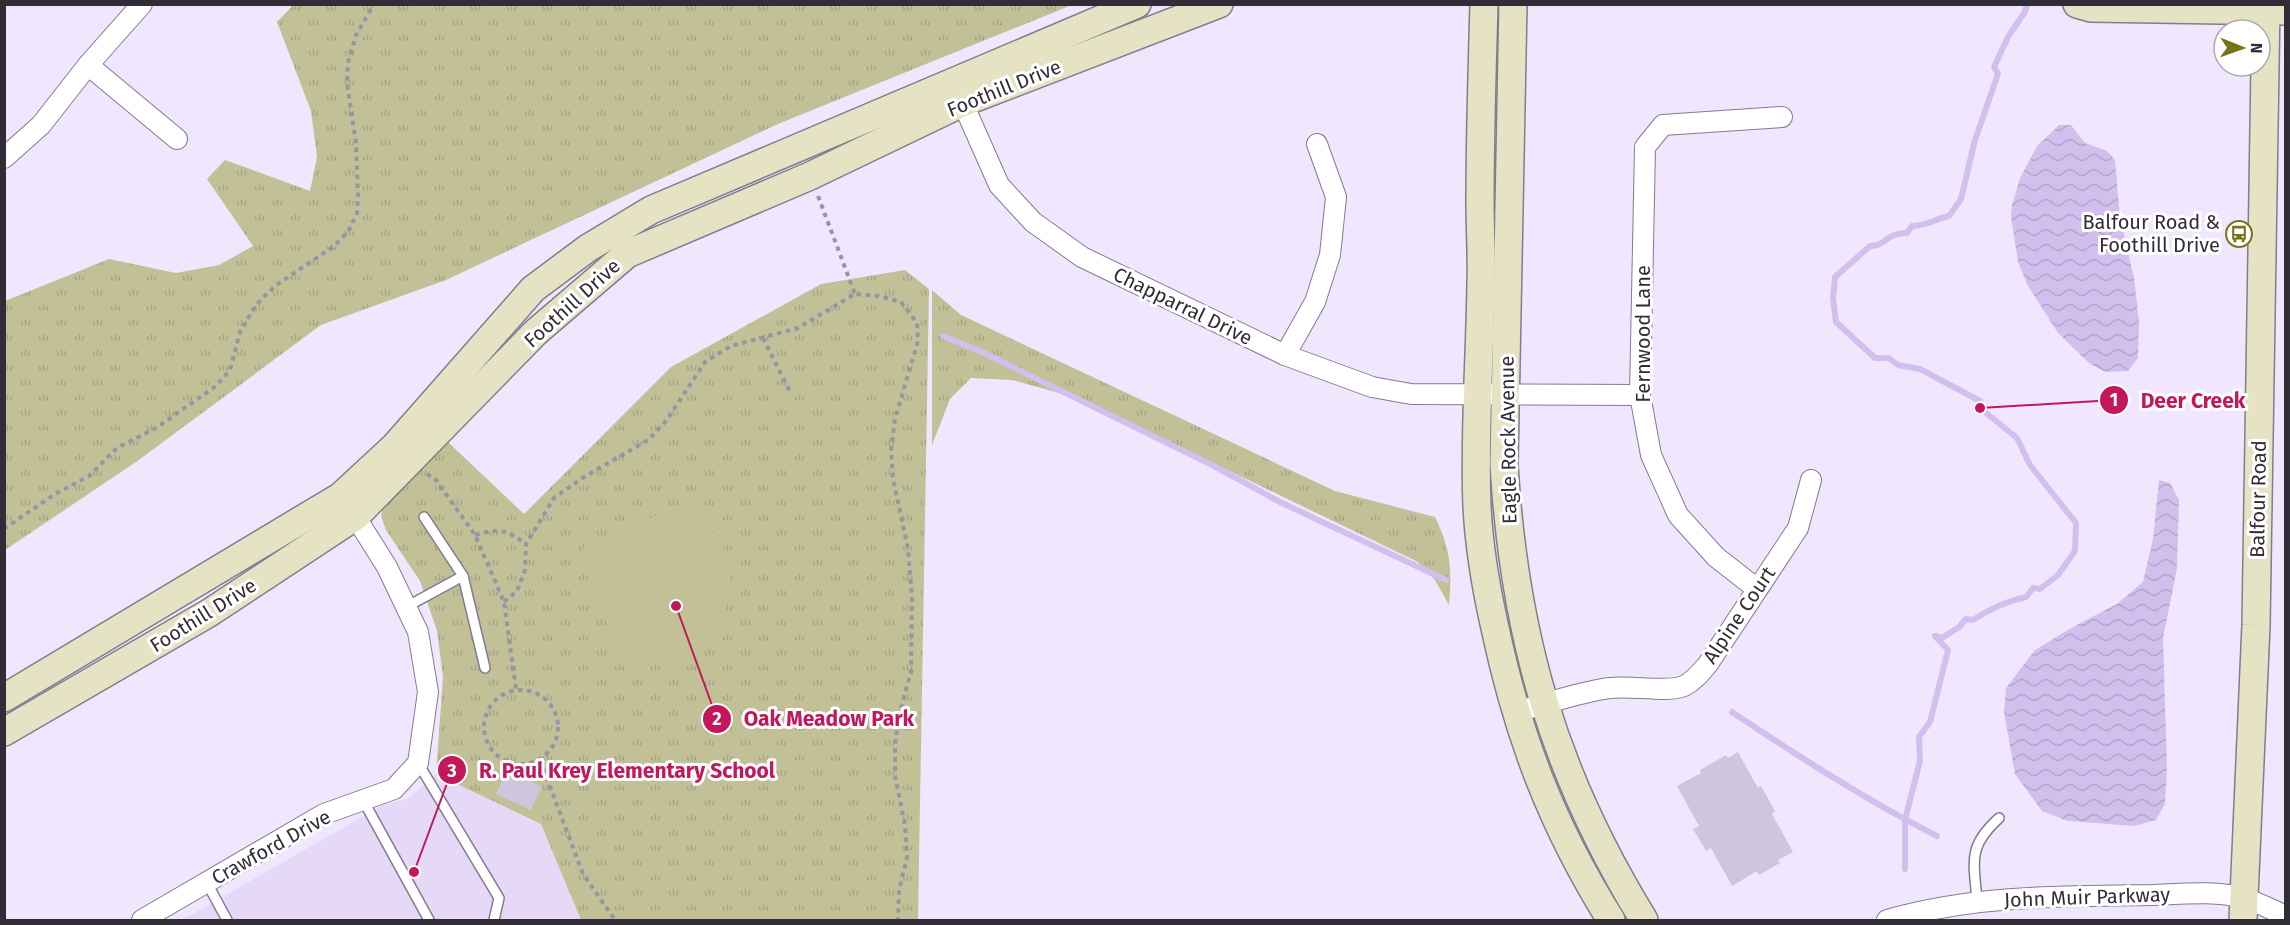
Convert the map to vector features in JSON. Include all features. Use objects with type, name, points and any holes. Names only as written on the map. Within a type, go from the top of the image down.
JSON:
[{"type":"street","points":[[4,158],[41,125],[88,65],[142,4]]},
{"type":"street","name":"Foothill Drive","points":[[4,732],[209,613],[411,461],[536,332],[627,254],[810,176],[958,93],[1137,4]]},
{"type":"street","name":"Foothill Drive","points":[[4,698],[349,506],[395,446],[533,289],[588,248],[651,210],[958,93],[1219,4]]},
{"type":"street","name":"Eagle Rock Avenue","points":[[1484,4],[1480,121],[1481,281],[1477,508],[1482,549],[1492,613],[1515,712],[1535,771],[1554,819],[1576,863],[1611,921]]},
{"type":"street","name":"Eagle Rock Avenue","points":[[1513,4],[1504,464],[1507,521],[1528,645],[1544,704],[1574,788],[1596,836],[1644,921]]},
{"type":"street","points":[[2084,6],[2273,9]]},
{"type":"street","name":"Balfour Road","points":[[2243,909],[2256,625],[2273,9]]},
{"type":"street","points":[[88,65],[177,139]]},
{"type":"street","name":"Chapparral Drive","points":[[958,93],[999,185],[1033,222],[1082,257],[1285,355],[1371,387],[1411,394],[1640,395]]},
{"type":"street","name":"Fernwood Lane","points":[[1756,589],[1716,557],[1678,515],[1651,455],[1640,395],[1646,147],[1663,125],[1782,117]]},
{"type":"street","points":[[1285,355],[1315,302],[1330,255],[1336,197],[1317,144]]},
{"type":"street","name":"Alpine Court","points":[[1515,712],[1612,687],[1672,688],[1684,686],[1695,679],[1708,664],[1798,528],[1811,480]]},
{"type":"street","points":[[349,506],[387,567],[418,632],[428,692],[418,763]]},
{"type":"street","name":"Crawford Drive","points":[[142,921],[324,814],[394,789],[418,763]]},
{"type":"street","name":"John Muir Parkway","points":[[1887,921],[1938,907],[1977,901],[2028,897],[2217,894],[2243,909],[2285,919]]},
{"type":"lane","points":[[424,517],[463,576],[485,668]]},
{"type":"lane","points":[[406,607],[463,576]]},
{"type":"lane","points":[[418,763],[499,898],[494,921]]},
{"type":"lane","points":[[363,800],[429,921]]},
{"type":"lane","points":[[1977,901],[1974,860],[1976,847],[1983,832],[1999,818]]},
{"type":"lane","points":[[207,883],[227,921]]},
{"type":"path","points":[[4,529],[55,494],[89,476],[117,448],[156,428],[216,386],[230,370],[240,332],[256,305],[276,285],[333,247],[348,232],[357,213],[358,197],[356,143],[347,83],[348,63],[356,35],[374,4]]},
{"type":"path","points":[[810,176],[855,294]]},
{"type":"path","points":[[504,602],[517,591],[525,570],[526,544],[554,498],[584,477],[648,440],[666,421],[705,362],[731,346],[798,328],[855,294],[879,296],[901,302],[916,323],[918,342],[895,419],[891,450],[893,479],[908,549],[912,597],[911,672],[899,716],[895,745],[895,775],[905,825],[907,858],[899,890],[898,921]]},
{"type":"path","points":[[763,338],[791,394]]},
{"type":"path","points":[[411,461],[436,480],[475,535],[504,602],[516,689]]},
{"type":"path","points":[[475,535],[492,530],[510,532],[526,544]]},
{"type":"path","points":[[516,689],[531,690],[544,697],[553,708],[558,722],[557,737],[551,750],[540,760],[526,764],[511,764],[498,757],[488,746],[483,732],[484,717],[491,704],[502,694],[516,689]]},
{"type":"path","points":[[540,760],[583,874],[615,921]]},
{"type":"shaded area","points":[[436,774],[541,824],[581,920],[182,920],[383,805],[407,799]]},
{"type":"green space","points":[[294,4],[1072,5],[778,124],[446,280],[321,325],[136,462],[5,550],[5,301],[109,259],[176,273],[219,265],[253,246],[207,179],[225,160],[310,191],[317,157],[311,111],[277,22]]},
{"type":"green space","points":[[905,270],[929,289],[918,920],[581,920],[541,824],[436,774],[443,677],[437,631],[420,581],[386,530],[381,516],[384,504],[448,442],[524,514],[671,367],[821,284]]},
{"type":"green space","points":[[932,290],[961,315],[1335,491],[1435,517],[1449,560],[1449,605],[1435,580],[1418,562],[1188,451],[1059,393],[1012,380],[971,378],[950,399],[932,445]]},
{"type":"green space","points":[[684,503],[704,519],[722,544],[732,570],[728,602],[716,630],[697,648],[671,659],[647,665],[620,655],[582,562],[583,549]]},
{"type":"water","points":[[2059,125],[2071,125],[2085,143],[2107,151],[2115,160],[2120,218],[2134,278],[2139,322],[2138,358],[2128,371],[2105,372],[2089,363],[2058,333],[2028,286],[2018,262],[2011,217],[2020,178],[2037,146]]},
{"type":"water","points":[[2159,480],[2170,483],[2179,500],[2177,569],[2163,638],[2167,768],[2165,804],[2156,820],[2134,826],[2068,821],[2042,811],[2015,774],[2004,712],[2006,688],[2035,650],[2117,604],[2143,582],[2153,539]]},
{"type":"building","points":[[1738,752],[1758,788],[1761,786],[1775,811],[1772,814],[1793,852],[1778,860],[1780,863],[1759,875],[1757,871],[1732,886],[1711,848],[1706,851],[1693,829],[1699,826],[1677,786],[1701,773],[1700,770],[1726,755],[1728,758]]},
{"type":"building","points":[[507,770],[542,787],[531,810],[496,794]]},
{"type":"waterway","points":[[1905,869],[1905,820],[1920,761],[1919,737],[1930,722],[1948,650],[1935,636],[1942,638],[1959,627],[1966,619],[1973,620],[1998,606],[2026,597],[2033,588],[2040,589],[2058,575],[2075,551],[2076,523],[2030,465],[2017,438],[1980,408],[1980,401],[1920,369],[1898,365],[1889,358],[1875,358],[1836,322],[1833,298],[1835,277],[1870,246],[1880,244],[1895,235],[1907,233],[1912,226],[1949,216],[1961,199],[1975,140],[1998,74],[1994,67],[2009,35],[2025,12],[2027,4]]},
{"type":"waterway","points":[[943,336],[984,353],[1212,465],[1282,503],[1446,580]]},
{"type":"waterway","points":[[1732,712],[1884,808],[1937,836]]},
{"type":"place","name":"Balfour Road & Foothill Drive","points":[[2239,234]]},
{"type":"place","name":"Deer Creek","points":[[1980,408]]},
{"type":"place","name":"Oak Meadow Park","points":[[676,606]]},
{"type":"place","name":"R. Paul Krey Elementary School","points":[[414,872]]}]
